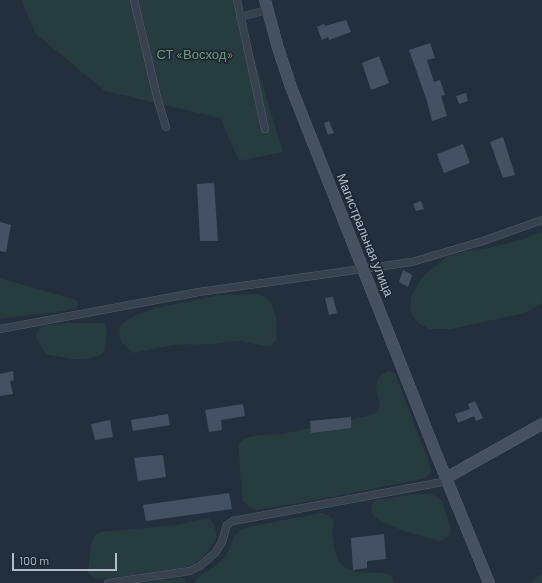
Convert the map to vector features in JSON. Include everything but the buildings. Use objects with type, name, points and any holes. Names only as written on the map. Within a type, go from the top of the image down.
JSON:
[{"type":"main road","name":"Магистральная улица","points":[[266,5],[291,87],[489,583]]},
{"type":"main road","points":[[447,479],[542,424]]},
{"type":"street","points":[[134,0],[158,101],[166,127]]},
{"type":"street","points":[[236,0],[264,129]]},
{"type":"street","points":[[240,17],[266,5]]},
{"type":"street","points":[[0,329],[199,292],[412,262],[484,241],[542,220]]},
{"type":"street","points":[[108,583],[190,571],[200,566],[214,553],[222,542],[227,525],[233,521],[447,479]]},
{"type":"green space","name":"СТ «Восход»","points":[[21,0],[238,0],[244,25],[283,152],[239,161],[220,118],[105,91],[36,34]]},
{"type":"green space","points":[[542,231],[542,303],[525,313],[451,329],[429,329],[417,322],[410,311],[411,297],[421,278],[448,256],[524,239]]},
{"type":"green space","points":[[0,278],[76,300],[78,304],[76,309],[0,319]]},
{"type":"green space","points":[[254,294],[266,297],[271,303],[276,317],[277,339],[271,346],[263,346],[241,341],[214,344],[174,345],[134,353],[121,341],[119,331],[121,325],[139,314],[156,308],[220,295]]},
{"type":"green space","points":[[67,323],[104,323],[107,331],[105,351],[99,356],[85,359],[71,359],[46,354],[36,336],[39,328],[48,325]]},
{"type":"green space","points":[[388,371],[395,373],[429,463],[431,472],[426,478],[327,498],[257,510],[250,508],[243,501],[238,444],[245,438],[260,435],[282,434],[372,415],[379,410],[379,401],[376,389],[378,378]]},
{"type":"green space","points":[[414,494],[431,494],[442,501],[451,529],[448,537],[439,541],[404,531],[382,522],[374,516],[371,510],[372,505],[376,500]]},
{"type":"green space","points":[[321,513],[328,515],[333,520],[334,526],[332,531],[335,551],[340,563],[347,569],[357,572],[384,573],[392,576],[394,583],[195,583],[196,579],[225,557],[235,536],[241,530],[252,526]]},
{"type":"green space","points":[[207,518],[214,525],[216,539],[204,556],[194,564],[182,568],[111,578],[96,578],[90,575],[88,571],[91,543],[95,535],[101,532],[177,525]]},
{"type":"green space","points":[[542,574],[542,583],[531,583],[539,575]]},
{"type":"green space","points":[[180,578],[185,579],[186,583],[141,583]]}]
